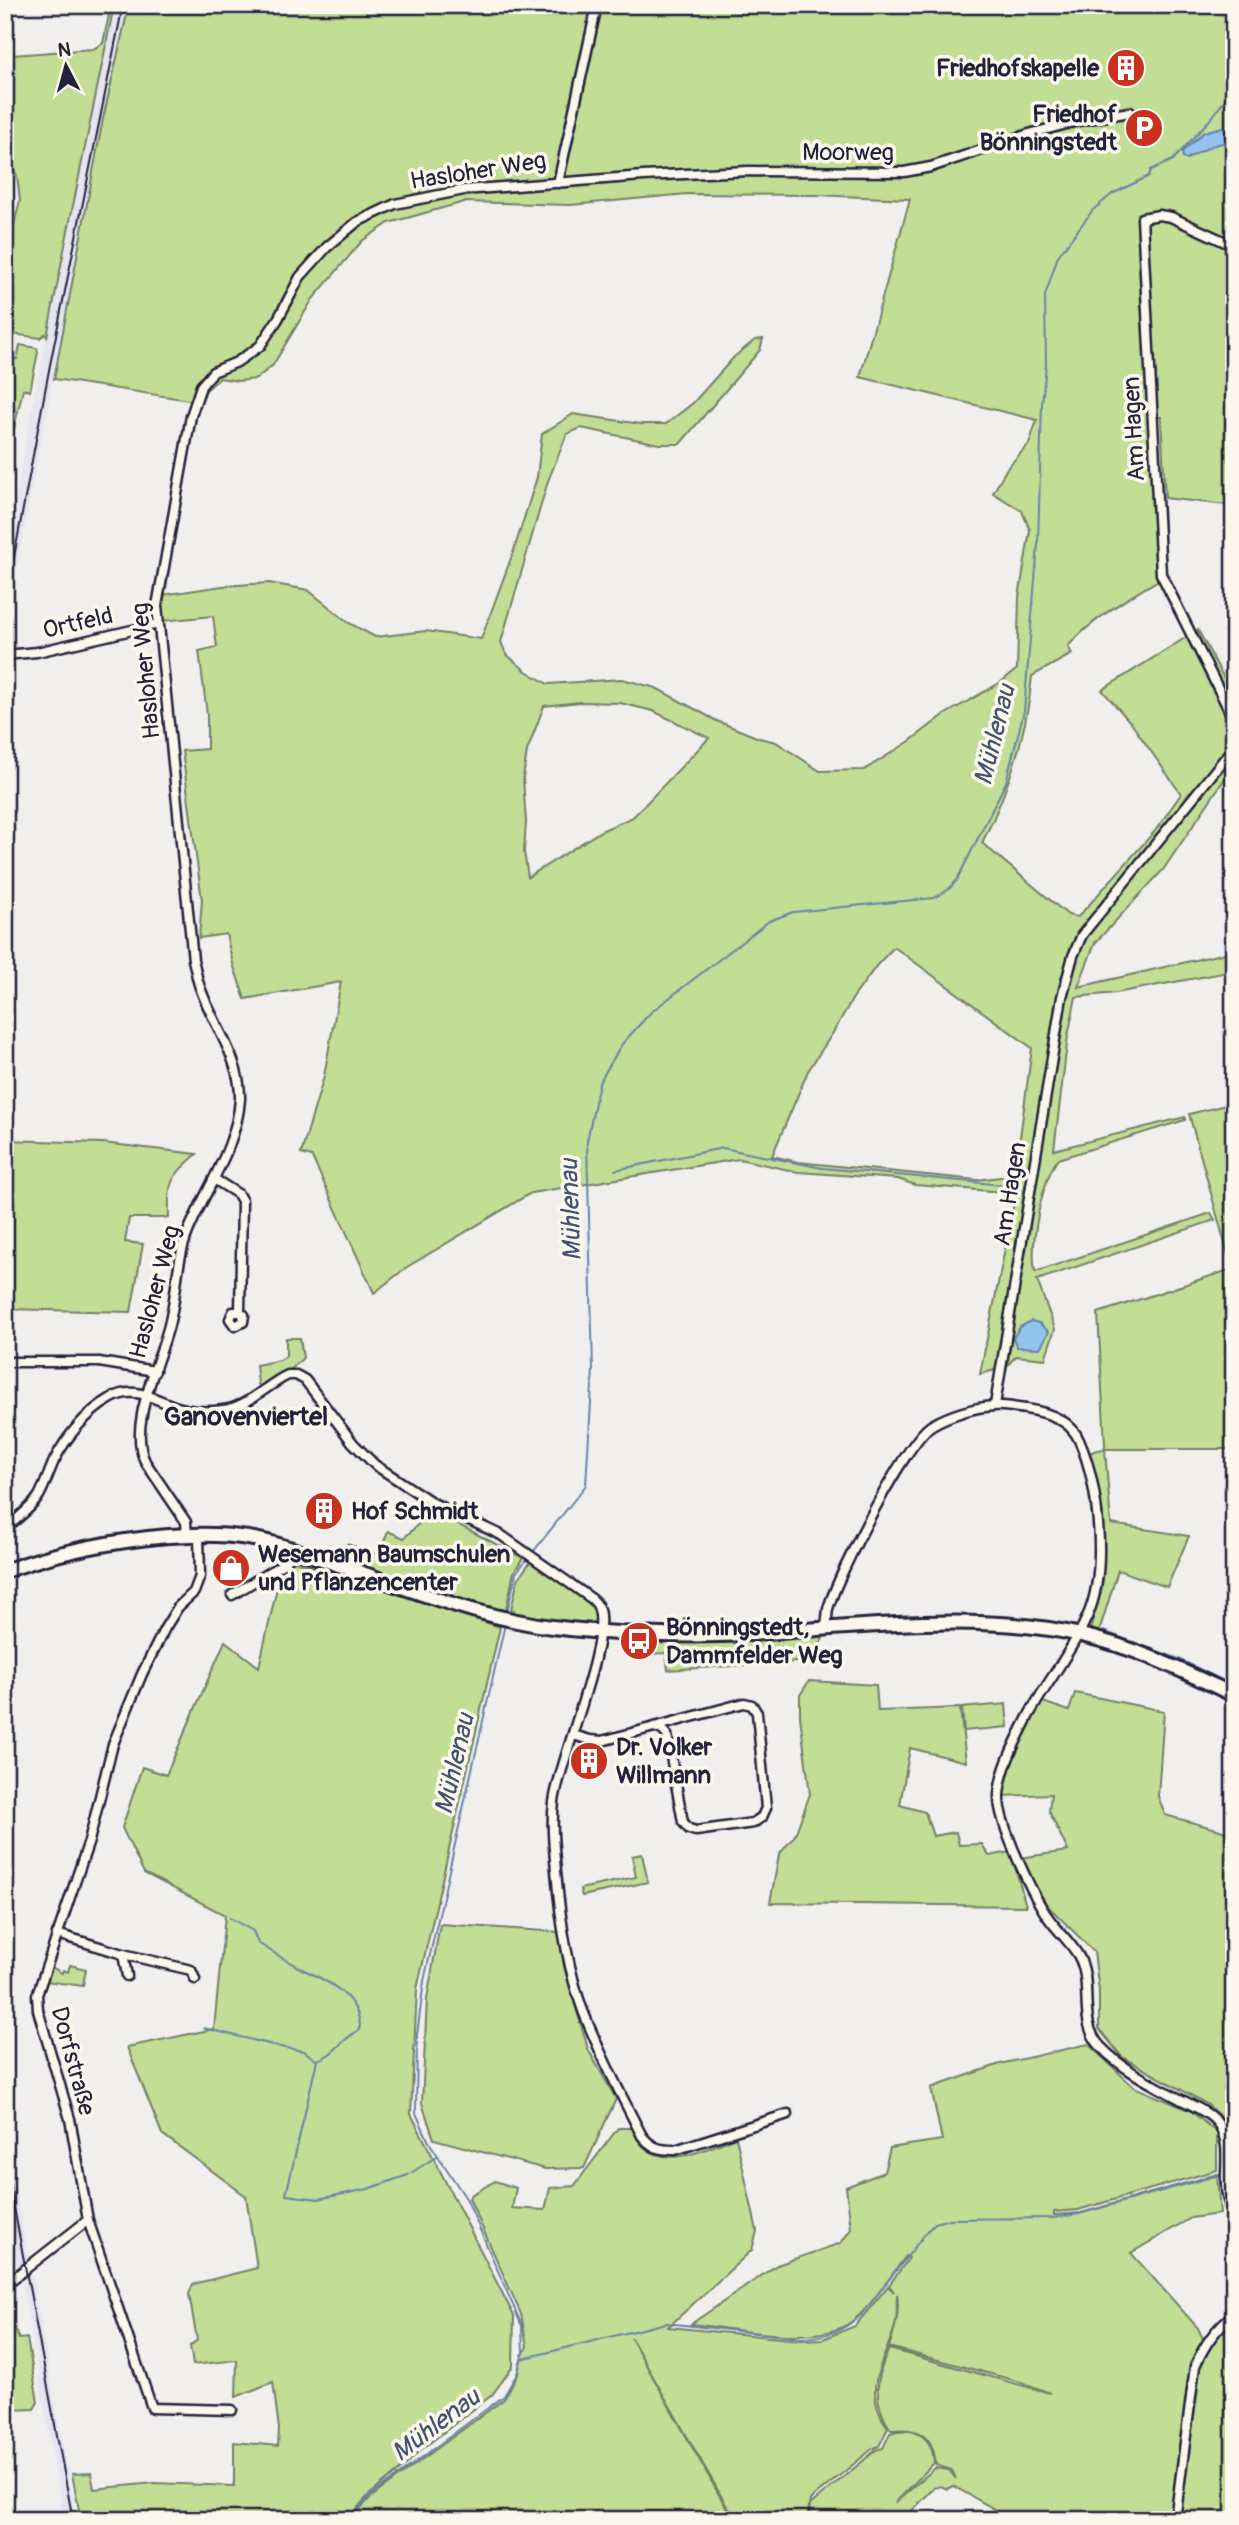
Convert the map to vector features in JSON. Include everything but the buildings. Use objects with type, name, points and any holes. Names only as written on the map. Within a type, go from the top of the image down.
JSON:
[{"type":"main road","points":[[5,1570],[87,1547],[193,1536],[249,1538],[292,1549],[515,1622],[599,1631],[731,1634],[934,1623],[1011,1626],[1079,1634],[1138,1652],[1234,1695]]},
{"type":"street","name":"Hasloher Weg","points":[[193,1536],[141,1453],[141,1426],[169,1325],[187,1234],[236,1129],[240,1097],[234,1061],[200,990],[193,960],[158,624],[158,594],[191,416],[201,386],[213,373],[237,362],[260,346],[300,277],[327,247],[357,222],[394,204],[464,190],[558,183],[597,5]]},
{"type":"street","name":"Moorweg","points":[[558,183],[748,171],[904,172],[931,167],[1029,134],[1078,121],[1130,112]]},
{"type":"street","name":"Am Hagen","points":[[1234,246],[1171,217],[1159,215],[1142,218],[1161,574],[1234,720]]},
{"type":"street","name":"Ortfeld","points":[[5,655],[37,652],[158,624]]},
{"type":"street","name":"Am Hagen","points":[[995,1405],[1060,1010],[1073,956],[1082,935],[1234,747]]},
{"type":"street","points":[[214,1179],[238,1194],[242,1201],[240,1312]]},
{"type":"street","points":[[5,1362],[99,1362],[155,1371]]},
{"type":"street","points":[[5,1529],[37,1499],[59,1452],[85,1419],[120,1394],[136,1391],[184,1409],[204,1412],[227,1410],[244,1403],[288,1375],[296,1375],[305,1380],[353,1443],[375,1465],[433,1503],[501,1535],[597,1603],[599,1631],[573,1735],[558,1775],[553,1820],[557,1884],[567,1954],[582,2008],[597,2045],[642,2136],[650,2146],[661,2150],[675,2150],[788,2114]]},
{"type":"street","points":[[826,1629],[828,1609],[865,1527],[915,1442],[930,1426],[949,1417],[995,1405],[1039,1411],[1064,1421],[1078,1437],[1095,1500],[1099,1541],[1094,1598],[1079,1634],[1038,1698],[1016,1741],[1004,1772],[999,1803],[1011,1843],[1027,1881],[1048,1919],[1079,1957],[1083,1969],[1087,2022],[1091,2035],[1102,2048],[1137,2076],[1201,2111],[1219,2125],[1226,2144],[1225,2195],[1234,2213]]},
{"type":"street","name":"Dorfstraße","points":[[193,1536],[200,1576],[194,1592],[178,1607],[164,1628],[116,1739],[102,1781],[89,1841],[37,1995],[70,2119],[88,2220],[152,2408],[232,2410]]},
{"type":"street","points":[[232,1595],[285,1562],[292,1549]]},
{"type":"street","points":[[573,1735],[590,1741],[602,1741],[654,1727],[744,1703],[752,1705],[757,1713],[766,1808],[762,1817],[753,1823],[695,1831],[689,1829],[683,1822],[667,1735],[654,1727]]},
{"type":"street","points":[[57,1934],[123,1954],[191,1970],[195,1979]]},
{"type":"street","points":[[123,1954],[127,1976]]},
{"type":"street","points":[[5,2286],[88,2220]]},
{"type":"street","points":[[1175,2520],[1195,2366],[1205,2345],[1220,2325],[1234,2314]]},
{"type":"shaded area","points":[[114,5],[128,5],[103,119],[5,629],[5,557],[30,419]]},
{"type":"shaded area","points":[[5,2131],[29,2262],[19,2270],[5,2203]]},
{"type":"shaded area","points":[[32,2274],[77,2520],[64,2520],[22,2282]]},
{"type":"green space","points":[[111,5],[114,5],[47,337],[45,334],[40,338],[5,333],[5,230],[13,229],[20,200],[17,176],[5,150],[5,38],[11,38],[12,55],[93,49],[103,43]]},
{"type":"green space","points":[[129,5],[1234,5],[1234,506],[1165,498],[1161,417],[1149,417],[1157,581],[1088,627],[1068,646],[1072,654],[1032,676],[1026,719],[1015,762],[982,843],[1068,915],[1078,917],[1155,831],[1181,794],[1131,723],[1102,690],[1198,630],[1234,697],[1234,765],[1163,870],[1095,943],[1078,987],[1234,951],[1234,971],[1116,993],[1076,997],[1068,1036],[1054,1150],[1185,1117],[1185,1120],[1058,1159],[1047,1182],[1038,1214],[1034,1246],[1035,1272],[1211,1213],[1215,1220],[1037,1280],[1055,1329],[1045,1359],[1016,1356],[1006,1367],[980,1374],[1016,1193],[915,1185],[898,1179],[798,1172],[739,1159],[531,1193],[407,1267],[374,1293],[312,1157],[301,1154],[324,1076],[341,982],[245,999],[226,934],[199,938],[202,900],[182,751],[207,749],[207,714],[199,651],[217,647],[213,616],[162,621],[162,595],[222,586],[269,583],[308,590],[349,623],[375,637],[426,631],[481,639],[514,550],[537,477],[542,434],[573,414],[641,424],[666,424],[693,403],[734,357],[755,340],[763,339],[760,350],[680,444],[659,444],[581,428],[567,434],[548,481],[501,642],[506,654],[526,671],[548,684],[622,679],[656,688],[717,721],[776,742],[820,771],[864,770],[1017,669],[1019,597],[1030,530],[1022,511],[993,493],[1007,468],[1029,444],[1037,420],[860,377],[910,199],[815,195],[687,194],[571,205],[464,202],[389,223],[362,241],[312,300],[273,365],[256,379],[238,381],[220,378],[206,390],[201,402],[54,379],[103,119]],"holes":[[[580,702],[620,703],[653,711],[709,738],[633,817],[601,831],[528,877],[524,852],[526,822],[523,778],[527,751],[544,706]],[[894,947],[1032,1048],[1015,1175],[977,1180],[798,1162],[772,1156],[808,1071],[853,998]]]},
{"type":"green space","points":[[20,345],[37,348],[38,352],[30,391],[23,389],[5,468],[5,357],[17,359]]},
{"type":"green space","points":[[1234,1103],[1234,1449],[1105,1449],[1111,1524],[1189,1536],[1167,1587],[1118,1570],[1099,1632],[1090,1631],[1100,1586],[1102,1545],[1097,1504],[1087,1459],[1092,1452],[1104,1449],[1105,1445],[1098,1313],[1232,1269],[1189,1114]]},
{"type":"green space","points":[[5,1140],[103,1143],[197,1154],[172,1181],[169,1218],[129,1218],[125,1242],[143,1244],[131,1312],[5,1309]]},
{"type":"green space","points":[[286,1338],[300,1338],[303,1358],[287,1373],[262,1388],[258,1384],[256,1365],[280,1360],[286,1356]]},
{"type":"green space","points":[[432,1511],[523,1558],[514,1572],[505,1614],[491,1612],[333,1560],[347,1544],[379,1555],[388,1531],[404,1538]]},
{"type":"green space","points":[[295,1561],[500,1627],[417,1989],[411,2114],[514,2316],[513,2366],[492,2395],[418,2452],[368,2496],[347,2520],[81,2520],[72,2474],[91,2473],[94,2489],[154,2483],[234,2486],[234,2442],[278,2446],[279,2429],[273,2382],[236,2397],[237,2360],[193,2365],[190,2346],[197,2340],[189,2294],[193,2284],[257,2268],[246,2196],[162,2134],[127,2047],[214,2029],[225,1915],[144,1873],[122,1828],[142,1767],[166,1775],[225,1641],[259,1667],[281,1570]]},
{"type":"green space","points":[[531,1561],[591,1604],[596,1614],[593,1623],[586,1626],[513,1616],[514,1610],[511,1609],[518,1579]]},
{"type":"green space","points":[[824,1636],[812,1661],[668,1670],[666,1653],[650,1654],[653,1643],[725,1643]]},
{"type":"green space","points":[[809,1681],[876,1685],[878,1711],[960,1708],[966,1762],[910,1748],[900,1805],[925,1812],[933,1836],[956,1832],[959,1845],[982,1844],[989,1856],[1011,1852],[1026,1906],[770,1903],[779,1855],[795,1835],[810,1794],[800,1717],[800,1695]]},
{"type":"green space","points":[[1075,1693],[1164,1711],[1158,1796],[1165,1815],[1234,1836],[1234,2170],[1229,2171],[1228,2124],[1207,2104],[1122,2057],[1099,2029],[1099,1991],[1094,1952],[1047,1905],[1019,1858],[1068,1851],[1049,1811],[1051,1794],[1003,1796],[1012,1762],[1040,1701],[1069,1711]]},
{"type":"green space","points":[[1006,1704],[1008,1727],[964,1731],[962,1708]]},
{"type":"green space","points":[[642,1854],[648,1882],[582,1896],[580,1889],[636,1877],[632,1856]]},
{"type":"green space","points":[[440,1924],[559,1932],[564,1966],[588,2049],[616,2099],[584,2168],[545,2169],[434,2139],[422,2103],[427,1999]]},
{"type":"green space","points":[[70,1965],[86,1969],[83,1986],[45,1981],[50,1966],[62,1973],[63,1970],[68,1972]]},
{"type":"green space","points":[[1088,2044],[1134,2087],[1191,2111],[1217,2133],[1217,2170],[1078,2210],[1054,2212],[1054,2215],[1081,2213],[1217,2174],[1220,2214],[1191,2218],[1131,2253],[1198,2328],[1206,2345],[1234,2316],[1234,2520],[1014,2520],[953,2486],[947,2489],[941,2486],[934,2488],[903,2520],[880,2520],[882,2516],[878,2520],[808,2520],[810,2505],[876,2450],[883,2448],[890,2433],[907,2431],[921,2435],[930,2446],[934,2463],[895,2503],[935,2468],[949,2470],[956,2479],[952,2470],[936,2465],[932,2446],[924,2435],[910,2430],[891,2430],[885,2420],[878,2400],[878,2380],[889,2349],[1050,2393],[1021,2382],[889,2347],[895,2327],[897,2314],[897,2294],[895,2326],[877,2377],[875,2389],[880,2414],[888,2428],[879,2446],[810,2500],[807,2520],[739,2520],[728,2508],[631,2338],[727,2509],[737,2520],[350,2520],[370,2498],[504,2399],[518,2374],[527,2346],[521,2314],[469,2198],[471,2195],[495,2181],[516,2188],[512,2208],[545,2210],[550,2188],[574,2186],[618,2128],[632,2128],[644,2147],[665,2157],[702,2151],[736,2137],[757,2231],[752,2250],[668,2327],[801,2340],[823,2339],[855,2326],[888,2286],[894,2292],[889,2285],[909,2258],[906,2256],[858,2316],[836,2330],[796,2335],[691,2324],[777,2265],[841,2243],[851,2229],[846,2187],[884,2172],[890,2148],[942,2140],[931,2088],[1000,2064]]},
{"type":"green space","points":[[14,2327],[19,2339],[27,2338],[38,2402],[34,2409],[8,2410],[5,2328]]},
{"type":"water","points":[[1222,127],[1234,132],[1234,140],[1211,146],[1187,159],[1183,158],[1182,152],[1204,132]]},
{"type":"water","points":[[1031,1321],[1039,1323],[1049,1332],[1040,1348],[1017,1347],[1013,1338],[1020,1327]]},
{"type":"waterway","name":"Mühlenau","points":[[533,1552],[586,1485],[593,1369],[587,1141],[599,1083],[622,1044],[651,1012],[769,921],[793,912],[934,898],[949,889],[957,880],[1006,782],[1024,711],[1038,544],[1042,404],[1046,364],[1045,296],[1058,256],[1093,210],[1112,194],[1149,176],[1151,170],[1173,160],[1214,115],[1234,86]]},
{"type":"waterway","points":[[615,1170],[723,1148],[822,1168],[1014,1186]]},
{"type":"waterway","name":"Mühlenau","points":[[507,1612],[516,1573],[527,1559]]},
{"type":"waterway","name":"Mühlenau","points":[[349,2520],[369,2497],[504,2396],[517,2374],[523,2353],[522,2326],[467,2200],[429,2142],[416,2113],[417,2035],[424,1981],[505,1624]]},
{"type":"waterway","points":[[1103,1631],[1179,1659],[1234,1686]]},
{"type":"waterway","points":[[106,1792],[111,1769]]},
{"type":"waterway","points":[[230,1918],[253,1931],[258,1943],[332,1985],[349,1999],[359,2018],[360,2030],[317,2060],[286,2195],[318,2199],[368,2189],[408,2175],[437,2156]]},
{"type":"waterway","points":[[204,2028],[304,2051],[316,2060]]},
{"type":"waterway","points":[[1230,2171],[1234,2170]]},
{"type":"waterway","points":[[521,2359],[666,2323],[802,2338],[834,2332],[861,2315],[935,2223],[949,2219],[1053,2218],[1079,2214],[1219,2175],[1224,2204],[1234,2220]]},
{"type":"railway","points":[[5,605],[49,370],[123,5]]},
{"type":"railway","points":[[5,2160],[73,2520]]},
{"type":"place","name":"Friedhofskapelle","points":[[1126,68]]},
{"type":"place","name":"Friedhof Bönningstedt","points":[[1144,128]]},
{"type":"place","name":"Hof Schmidt","points":[[324,1511]]},
{"type":"place","name":"Wesemann Baumschulen und Pflanzencenter","points":[[231,1568]]},
{"type":"place","name":"Bönningstedt, Dammfelder Weg","points":[[639,1641]]},
{"type":"place","name":"Dr. Volker Willmann","points":[[589,1761]]},
{"type":"district","name":"Ganovenviertel","points":[[246,1417]]}]
